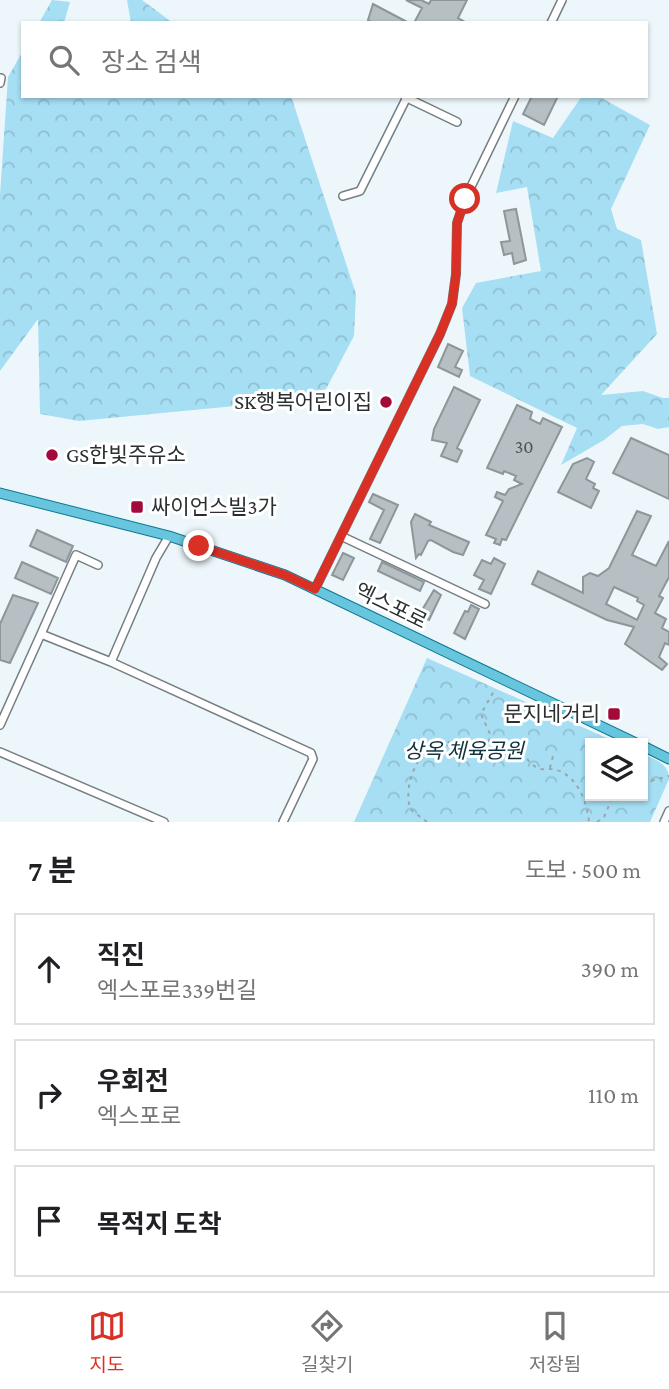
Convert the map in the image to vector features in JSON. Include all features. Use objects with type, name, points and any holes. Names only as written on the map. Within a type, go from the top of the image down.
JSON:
[{"type":"main road","name":"엑스포로","points":[[0,493],[169,536],[285,575],[626,738]]},
{"type":"main road","points":[[648,748],[669,759]]},
{"type":"street","points":[[552,21],[562,0]]},
{"type":"street","points":[[343,196],[360,191],[406,98]]},
{"type":"street","points":[[408,98],[457,122]]},
{"type":"street","points":[[315,589],[449,312],[456,274],[457,223],[465,199],[514,98]]},
{"type":"street","points":[[111,662],[156,558],[169,536]]},
{"type":"street","points":[[341,536],[485,604]]},
{"type":"street","points":[[0,725],[76,555],[98,565]]},
{"type":"street","points":[[41,634],[111,662],[311,753],[313,758],[283,822]]},
{"type":"street","points":[[0,752],[164,822]]},
{"type":"street","points":[[664,822],[669,811]]},
{"type":"path","points":[[489,743],[490,734],[481,714],[495,689]]},
{"type":"path","points":[[427,822],[410,809],[407,796],[410,778],[430,743],[489,743],[517,748],[530,764],[541,769],[555,769],[570,777],[585,799],[589,822]]},
{"type":"path","points":[[550,769],[554,757]]},
{"type":"path","points":[[648,782],[669,776]]},
{"type":"path","points":[[597,822],[604,817],[611,801]]},
{"type":"green space","points":[[52,0],[70,2],[65,21],[40,21]]},
{"type":"green space","points":[[127,0],[142,0],[170,21],[131,21]]},
{"type":"green space","points":[[21,54],[21,98],[292,98],[356,294],[354,336],[326,389],[276,402],[79,421],[40,414],[38,319],[0,371],[0,195],[8,77]]},
{"type":"green space","points":[[581,98],[602,98],[650,125],[611,209],[617,229],[641,240],[657,334],[601,395],[643,391],[669,398],[669,427],[658,429],[643,424],[622,426],[561,465],[577,428],[470,376],[462,308],[476,283],[541,271],[527,187],[496,193],[513,121],[553,138]]},
{"type":"green space","name":"상옥 체육공원","points":[[427,658],[607,738],[585,738],[585,801],[648,801],[648,757],[667,769],[669,779],[650,822],[354,822]]},
{"type":"building","points":[[406,0],[421,0],[429,4],[431,0],[467,0],[458,18],[463,21],[415,21],[422,8]]},
{"type":"building","points":[[373,4],[405,21],[370,21]]},
{"type":"building","points":[[531,98],[557,98],[544,125],[523,114]]},
{"type":"building","points":[[516,209],[526,260],[514,264],[512,253],[504,255],[501,242],[510,241],[504,211]]},
{"type":"building","points":[[448,344],[463,351],[455,367],[462,370],[459,377],[438,367]]},
{"type":"building","points":[[454,387],[480,400],[457,448],[462,451],[457,462],[441,456],[447,443],[432,440],[434,429]]},
{"type":"building","points":[[517,405],[532,412],[530,419],[540,424],[543,418],[562,427],[506,540],[502,539],[500,545],[494,543],[496,539],[486,535],[503,501],[495,497],[497,492],[505,495],[509,489],[522,484],[514,480],[516,476],[487,468]]},
{"type":"building","points":[[631,438],[669,455],[669,499],[613,473]]},
{"type":"building","points":[[587,458],[594,462],[586,479],[595,484],[593,488],[599,491],[591,508],[558,492],[573,464]]},
{"type":"building","points":[[373,494],[398,505],[380,543],[370,539],[384,510],[369,502]]},
{"type":"building","points":[[637,511],[651,516],[632,555],[656,566],[669,541],[669,577],[659,596],[663,598],[655,613],[666,619],[662,628],[669,632],[669,645],[665,643],[659,657],[667,664],[662,670],[625,644],[634,627],[607,620],[532,584],[538,571],[583,593],[583,577],[590,573],[598,576],[609,568]],"holes":[[[614,587],[638,598],[637,601],[644,605],[637,620],[606,604]]]},
{"type":"building","points":[[415,514],[431,522],[429,525],[469,542],[463,555],[431,540],[416,558],[411,522]]},
{"type":"building","points":[[37,530],[73,546],[66,562],[30,546]]},
{"type":"building","points":[[343,553],[354,558],[343,580],[332,575]]},
{"type":"building","points":[[494,558],[505,564],[491,594],[479,589],[484,580],[474,575],[482,560],[491,564]]},
{"type":"building","points":[[22,562],[58,578],[51,594],[15,578]]},
{"type":"building","points":[[382,562],[424,582],[420,591],[378,571]]},
{"type":"building","points":[[434,590],[441,595],[429,620],[422,617],[422,610]]},
{"type":"building","points":[[13,595],[38,603],[10,663],[0,660],[0,624]]},
{"type":"building","points":[[471,605],[479,609],[465,639],[454,633]]},
{"type":"place","name":"SK행복어린이집","points":[[386,402]]},
{"type":"place","name":"GS한빛주유소","points":[[52,455]]},
{"type":"place","name":"싸이언스빌3가","points":[[137,507]]},
{"type":"place","name":"문지네거리","points":[[614,714]]},
{"type":"route","points":[[199,546],[285,575],[315,589],[440,334],[452,304],[456,274],[457,223],[465,199]]}]
